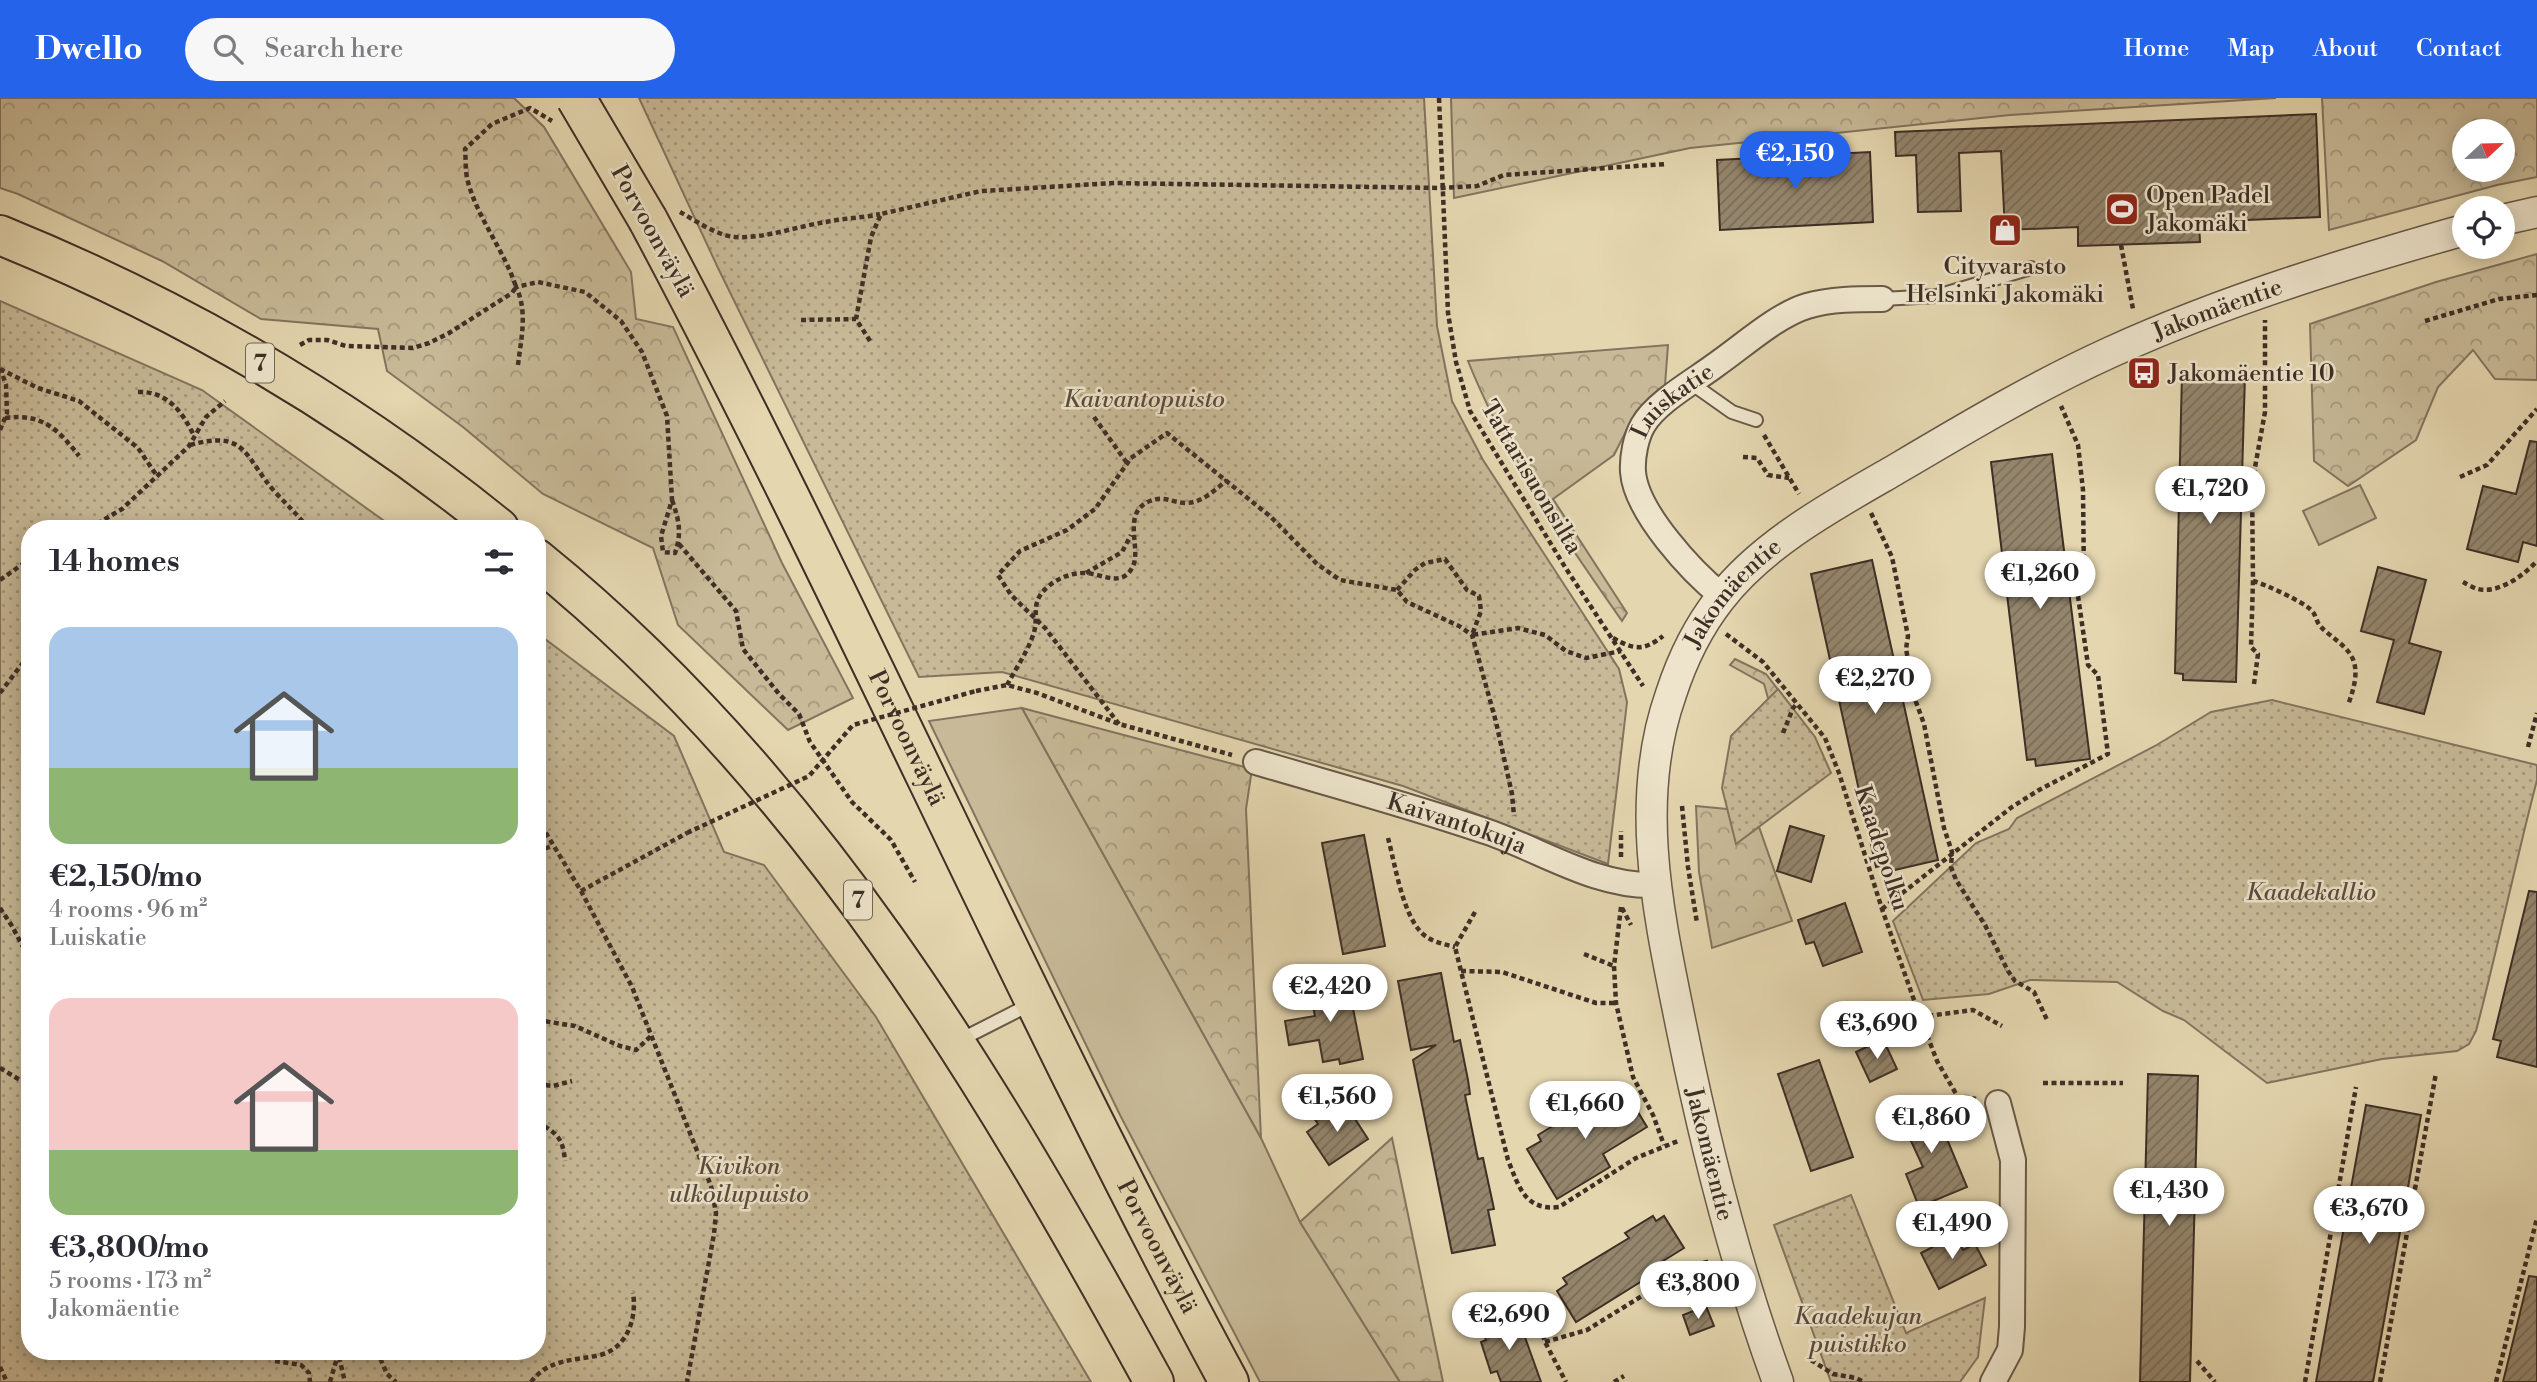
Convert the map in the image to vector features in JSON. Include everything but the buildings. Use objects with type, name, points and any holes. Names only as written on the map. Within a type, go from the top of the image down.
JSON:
[{"type":"highway","name":"Porvoonväylä","points":[[576,98],[649,220],[730,374],[1034,1003],[1136,1206],[1229,1382]]},
{"type":"highway","name":"7","points":[[0,235],[169,311],[267,367],[366,428],[450,488],[489,520]]},
{"type":"highway","name":"7","points":[[546,566],[578,592],[662,674],[759,776],[843,881],[917,982],[1004,1117],[1154,1382]]},
{"type":"street","points":[[2515,217],[2537,212]]},
{"type":"street","name":"Jakomäentie","points":[[1778,1382],[1752,1308],[1704,1135],[1661,928],[1655,885],[1651,828],[1655,762],[1662,722],[1688,650],[1722,596],[1753,565],[1791,534],[1966,428],[2110,352],[2261,291],[2452,234]]},
{"type":"street","name":"Luiskatie","points":[[1722,596],[1681,558],[1652,518],[1640,494],[1633,472],[1634,453],[1644,423],[1656,410],[1691,383],[1797,310],[1838,300],[1882,299]]},
{"type":"street","name":"Kaivantokuja","points":[[1256,762],[1508,839],[1610,882],[1633,886],[1655,885]]},
{"type":"street","points":[[1993,1382],[2010,1350],[2012,1327],[2013,1160],[1998,1103]]},
{"type":"lane","points":[[1882,299],[1937,296],[2031,268]]},
{"type":"lane","points":[[1691,383],[1732,412],[1756,420]]},
{"type":"lane","points":[[956,1041],[1034,1003]]},
{"type":"path","name":"Tattarisuonsilta","points":[[1439,98],[1448,313],[1456,362],[1470,411],[1565,567],[1643,686]]},
{"type":"path","points":[[870,341],[856,319],[871,237],[881,214],[981,191],[1115,183],[1442,188],[1477,186],[1504,175],[1666,164]]},
{"type":"path","points":[[2121,245],[2133,309]]},
{"type":"path","points":[[300,345],[309,340],[327,340],[346,346],[413,348],[449,333],[498,303],[516,287],[538,282],[585,292],[621,321],[642,352],[667,416],[672,500],[680,522],[681,537],[675,553],[663,552],[661,536],[672,500]]},
{"type":"path","points":[[516,287],[522,299],[523,324],[518,365]]},
{"type":"path","points":[[2254,684],[2258,654],[2251,647],[2252,484],[2265,400],[2266,325],[2261,291]]},
{"type":"path","points":[[2425,321],[2499,299],[2537,295]]},
{"type":"path","points":[[801,320],[856,319]]},
{"type":"path","points":[[0,369],[6,385],[7,413],[0,430]]},
{"type":"path","points":[[0,369],[38,388],[79,401],[138,448],[157,475]]},
{"type":"path","points":[[1882,909],[2012,807],[2108,754],[2098,675],[2088,665],[2078,596],[2084,580],[2083,490],[2078,445],[2050,383]]},
{"type":"path","points":[[138,392],[152,391],[170,401],[186,417],[195,436]]},
{"type":"path","points":[[103,520],[122,509],[189,446],[206,417],[225,401]]},
{"type":"path","points":[[2459,477],[2487,465],[2537,409]]},
{"type":"path","points":[[5,418],[18,416],[40,420],[59,431],[79,456]]},
{"type":"path","points":[[1094,417],[1129,461]]},
{"type":"path","points":[[1119,724],[1034,616],[1011,595],[998,575],[1020,551],[1068,530],[1095,509],[1129,461],[1167,433],[1271,517],[1317,564],[1340,579],[1397,590],[1407,602],[1460,626],[1472,635],[1518,628],[1545,635],[1566,651],[1586,658],[1621,651]]},
{"type":"path","points":[[189,446],[211,439],[238,445],[303,520]]},
{"type":"path","points":[[1774,455],[1799,494]]},
{"type":"path","points":[[1743,457],[1757,458],[1768,475],[1790,478]]},
{"type":"path","points":[[1085,573],[1122,552],[1133,531],[1137,514],[1148,501],[1165,497],[1185,503],[1198,501],[1227,480]]},
{"type":"path","points":[[1857,492],[1871,512],[1892,557],[1908,636],[1906,649],[1916,702],[1924,724],[1944,828],[1952,852],[1951,867],[2008,971],[2015,981],[2034,992],[2048,1022]]},
{"type":"path","points":[[1007,685],[1034,636],[1034,616],[1039,596],[1053,583],[1070,574],[1099,574],[1110,579],[1120,578],[1132,570],[1135,560],[1133,531]]},
{"type":"path","points":[[678,543],[736,611],[743,649],[799,714],[810,742],[852,802],[891,840],[915,882]]},
{"type":"path","points":[[1397,590],[1425,563],[1445,559],[1467,590],[1479,596],[1481,611],[1472,635],[1512,794],[1515,827],[1508,839]]},
{"type":"path","points":[[2463,582],[2479,589],[2492,589],[2526,572],[2537,561]]},
{"type":"path","points":[[0,580],[21,565]]},
{"type":"path","points":[[2253,581],[2312,610],[2318,624],[2347,650],[2355,671],[2355,686],[2348,705]]},
{"type":"path","points":[[1612,637],[1628,646],[1649,647],[1663,636]]},
{"type":"path","name":"Kaadepolku","points":[[1729,636],[1763,662],[1825,738],[1920,1017],[1937,1062],[1959,1099]]},
{"type":"path","points":[[0,693],[21,665]]},
{"type":"path","points":[[581,891],[687,833],[809,776],[853,725],[1007,685],[1037,693],[1119,724],[1256,762]]},
{"type":"path","points":[[1783,733],[1797,704]]},
{"type":"path","points":[[2528,747],[2537,713]]},
{"type":"path","points":[[1682,799],[1688,867],[1697,923]]},
{"type":"path","points":[[546,835],[581,891],[632,987],[711,1186],[716,1213],[714,1234],[687,1382]]},
{"type":"path","points":[[1388,838],[1409,912],[1421,932],[1436,942],[1455,947]]},
{"type":"path","points":[[546,848],[552,846]]},
{"type":"path","points":[[1621,906],[1614,966],[1616,1003],[1633,1077],[1653,1115],[1664,1145]]},
{"type":"path","points":[[0,908],[21,943]]},
{"type":"path","points":[[1475,912],[1455,947],[1508,1160],[1518,1186],[1533,1205],[1559,1207],[1636,1158],[1664,1145],[1704,1135]]},
{"type":"path","points":[[1584,954],[1614,966]]},
{"type":"path","points":[[1461,971],[1502,972],[1596,1003],[1616,1003]]},
{"type":"path","points":[[1920,1017],[1973,1010],[2002,1026]]},
{"type":"path","points":[[546,1021],[575,1026],[620,1046],[636,1050],[652,1036]]},
{"type":"path","points":[[0,1068],[21,1081]]},
{"type":"path","points":[[2380,1382],[2436,1073]]},
{"type":"path","points":[[546,1086],[553,1087],[572,1081]]},
{"type":"path","points":[[2043,1083],[2123,1083]]},
{"type":"path","points":[[2305,1382],[2356,1087]]},
{"type":"path","points":[[546,1126],[555,1131],[564,1146],[565,1161]]},
{"type":"path","points":[[2496,1382],[2537,1218]]},
{"type":"path","points":[[1545,1342],[1587,1330],[1687,1268],[1711,1261]]},
{"type":"path","points":[[531,1382],[545,1368],[566,1360],[612,1350],[624,1338],[634,1319],[633,1293]]},
{"type":"path","points":[[1534,1302],[1545,1342],[1566,1382]]},
{"type":"path","points":[[330,1382],[337,1360]]},
{"type":"path","points":[[341,1360],[345,1382]]},
{"type":"path","points":[[381,1360],[387,1374],[396,1382]]},
{"type":"path","points":[[1811,1360],[1833,1374],[1864,1382]]},
{"type":"path","points":[[275,1361],[301,1365],[309,1373],[310,1382]]},
{"type":"path","points":[[2197,1361],[2215,1382]]},
{"type":"path","points":[[0,1367],[7,1382]]},
{"type":"path","points":[[1614,1382],[1624,1376]]},
{"type":"green space","points":[[0,98],[514,98],[544,127],[631,272],[636,319],[673,327],[782,563],[853,698],[788,730],[678,625],[653,548],[543,494],[463,427],[387,371],[378,329],[261,319],[162,261],[0,188]]},
{"type":"green space","name":"Kaivantopuisto","points":[[639,98],[1424,98],[1437,326],[1452,401],[1483,460],[1619,669],[1627,702],[1608,864],[1403,786],[1002,672],[919,677],[718,268]]},
{"type":"green space","points":[[1451,98],[2276,98],[2010,115],[1690,148],[1454,198]]},
{"type":"green space","points":[[2322,98],[2537,98],[2537,177],[2515,181],[2515,119],[2452,119],[2452,182],[2512,182],[2329,230]]},
{"type":"green space","points":[[2537,254],[2537,380],[2495,379],[2473,350],[2438,387],[2416,440],[2348,486],[2314,461],[2310,324],[2436,282]]},
{"type":"green space","name":"Kivikon ulkoilupuisto","points":[[0,301],[202,390],[383,520],[21,520],[21,1360],[546,1360],[546,640],[674,736],[724,852],[764,865],[876,1017],[1091,1382],[0,1382]]},
{"type":"green space","points":[[1668,345],[1665,385],[1628,427],[1614,455],[1553,499],[1627,613],[1622,621],[1518,463],[1468,361]]},
{"type":"green space","points":[[2360,485],[2376,518],[2319,545],[2303,511]]},
{"type":"green space","points":[[1735,659],[1766,674],[1790,705],[1768,698],[1764,684],[1730,665]]},
{"type":"green space","points":[[1778,689],[1815,737],[1831,773],[1736,844],[1722,788],[1731,736]]},
{"type":"green space","name":"Kaadekallio","points":[[2272,700],[2537,765],[2537,780],[2492,968],[2476,1031],[2469,1044],[2457,1051],[2382,1059],[2267,1083],[2184,1020],[2163,1011],[2117,982],[2030,980],[1989,994],[1923,1000],[1893,921],[1976,843],[2009,829],[2017,818],[2155,746],[2211,712]]},
{"type":"green space","points":[[1022,708],[1261,1138],[1300,1222],[1400,1382],[1260,1382],[1120,1115],[929,721]]},
{"type":"green space","points":[[1022,708],[1252,769],[1246,809],[1261,1138]]},
{"type":"green space","points":[[1696,806],[1727,809],[1759,827],[1792,921],[1712,948],[1699,872]]},
{"type":"green space","points":[[1392,1138],[1443,1382],[1400,1382],[1300,1222]]},
{"type":"green space","name":"Kaadekujan puistikko","points":[[1851,1195],[1906,1333],[1985,1298],[1978,1357],[1960,1382],[1831,1382],[1774,1225]]},
{"type":"place","name":"Open Padel Jakomäki","points":[[2122,209]]},
{"type":"place","name":"Cityvarasto Helsinki Jakomäki","points":[[2005,230]]},
{"type":"place","name":"Jakomäentie 10","points":[[2144,373]]}]
